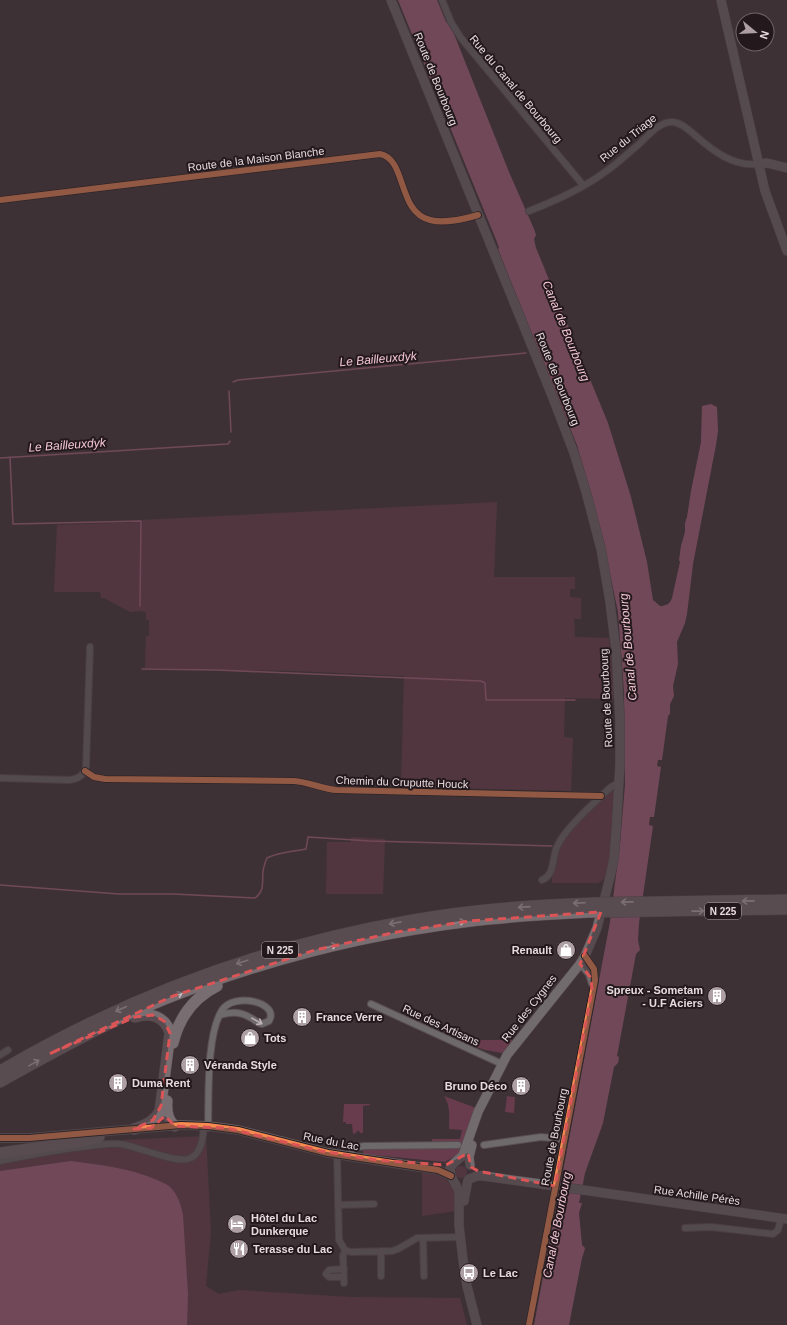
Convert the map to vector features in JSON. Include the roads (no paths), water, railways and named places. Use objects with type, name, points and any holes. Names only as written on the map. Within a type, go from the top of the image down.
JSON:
[{"type":"highway","name":"N 225","points":[[0,1070],[67,1034],[155,994],[213,971],[290,947],[356,931],[423,918],[496,909],[659,907],[787,899]]},
{"type":"highway","name":"N 225","points":[[659,907],[787,910]]},
{"type":"highway","name":"N 225","points":[[0,1082],[49,1054],[117,1020],[163,1000],[223,978],[294,956],[376,936],[438,925],[593,908]]},
{"type":"highway","points":[[745,910],[787,914]]},
{"type":"highway","points":[[176,1126],[167,1115],[167,1101],[175,1037],[182,1020],[192,1004],[202,995],[214,988],[294,956]]},
{"type":"highway","points":[[49,1054],[115,1025],[140,1016],[153,1015],[162,1020],[168,1028],[170,1034],[160,1110],[158,1116],[136,1132]]},
{"type":"highway","points":[[151,1128],[159,1122],[163,1116],[167,1101]]},
{"type":"highway","points":[[0,1153],[84,1141],[99,1137]]},
{"type":"main road","name":"Route de Bourbourg","points":[[391,0],[568,435],[596,529],[608,587],[616,651],[620,712],[619,784],[612,866],[597,928],[585,956]]},
{"type":"main road","points":[[721,0],[768,204],[787,251]]},
{"type":"main road","name":"Rue du Triage","points":[[758,164],[767,163],[787,168]]},
{"type":"main road","name":"Rue des Cygnes","points":[[455,1162],[463,1155],[476,1117],[502,1064],[520,1038],[585,956]]},
{"type":"main road","name":"Rue des Cygnes","points":[[471,1166],[470,1154],[474,1134],[495,1077]]},
{"type":"main road","name":"Rue du Lac","points":[[0,1142],[31,1142],[99,1137],[136,1132],[151,1128],[176,1126],[206,1128],[237,1134],[300,1150],[351,1156],[439,1170],[452,1178]]},
{"type":"main road","name":"Rue du Lac","points":[[0,1138],[29,1138],[206,1128]]},
{"type":"main road","name":"Rue du Lac","points":[[376,1160],[442,1165],[455,1162]]},
{"type":"main road","points":[[477,1325],[464,1270],[459,1219],[459,1191],[452,1178],[450,1169],[455,1162],[463,1160],[483,1172],[541,1184]]},
{"type":"main road","points":[[461,1237],[465,1192],[468,1179],[472,1173],[471,1166]]},
{"type":"main road","points":[[452,1178],[459,1182],[477,1176],[483,1176],[541,1184]]},
{"type":"main road","name":"Rue Achille Pérès","points":[[541,1184],[784,1219]]},
{"type":"street","name":"Rue du Canal de Bourbourg","points":[[442,0],[461,38],[583,185]]},
{"type":"street","name":"Rue du Triage","points":[[529,211],[560,199],[606,172],[658,127],[669,122],[675,122],[684,126],[708,147],[721,155],[740,162],[758,164]]},
{"type":"street","name":"Route de la Maison Blanche","points":[[0,200],[380,154],[387,157],[393,163],[408,201],[412,208],[420,215],[428,219],[439,221],[454,220],[478,215]]},
{"type":"street","points":[[0,778],[72,779],[81,776],[85,771],[90,647]]},
{"type":"street","name":"Chemin du Cruputte Houck","points":[[85,771],[94,777],[105,779],[299,781],[326,789],[337,790],[601,796]]},
{"type":"street","points":[[542,880],[547,878],[550,874],[555,851],[562,838],[601,796],[613,785],[619,784]]},
{"type":"street","name":"Route de Bourbourg","points":[[529,1325],[595,977],[591,964],[585,956]]},
{"type":"street","name":"Route de Bourbourg","points":[[580,964],[591,978],[592,990]]},
{"type":"street","points":[[0,1161],[72,1148],[116,1144],[174,1158],[186,1160],[193,1157],[199,1151],[206,1128],[211,1051],[214,1033],[220,1015],[229,1004],[241,1000],[247,1000],[265,1006],[271,1013],[268,1021],[262,1024],[237,1012],[220,1015]]},
{"type":"street","name":"Rue des Artisans","points":[[371,1004],[502,1064]]},
{"type":"street","points":[[0,1055],[8,1050]]},
{"type":"street","points":[[484,1145],[544,1137],[564,1140]]},
{"type":"street","points":[[351,1156],[353,1148],[364,1146],[458,1145]]},
{"type":"street","points":[[337,1154],[339,1240],[345,1250],[344,1280],[329,1277],[326,1274],[329,1270],[344,1269]]},
{"type":"street","points":[[338,1205],[374,1204]]},
{"type":"street","points":[[685,1228],[711,1227],[773,1234],[778,1230],[784,1219]]},
{"type":"street","points":[[345,1250],[351,1252],[397,1250],[415,1239],[461,1237]]},
{"type":"street","points":[[423,1238],[424,1276]]},
{"type":"street","points":[[381,1251],[382,1276]]},
{"type":"water","name":"Canal de Bourbourg","points":[[398,0],[437,0],[446,22],[450,24],[509,172],[534,229],[536,235],[534,239],[536,248],[608,423],[631,497],[647,562],[653,600],[660,606],[668,604],[672,598],[680,562],[679,560],[685,532],[685,523],[701,442],[702,406],[711,404],[717,407],[718,431],[716,445],[693,564],[687,614],[677,642],[678,664],[673,686],[674,696],[670,704],[670,714],[668,716],[662,760],[658,760],[657,766],[661,767],[654,817],[650,817],[649,825],[653,826],[639,923],[638,940],[640,950],[636,954],[617,1056],[619,1057],[618,1063],[614,1067],[603,1123],[585,1173],[579,1203],[582,1203],[579,1213],[582,1245],[585,1248],[569,1325],[534,1325],[610,922],[620,844],[625,785],[624,692],[618,612],[601,531],[577,445],[505,267],[497,242]]},
{"type":"water","points":[[71,1161],[115,1168],[147,1176],[166,1184],[175,1193],[183,1215],[188,1294],[187,1325],[0,1325],[0,1171]]},
{"type":"waterway","name":"Le Bailleuxdyk","points":[[233,382],[238,380],[526,353]]},
{"type":"waterway","name":"Le Bailleuxdyk","points":[[229,391],[231,432]]},
{"type":"waterway","name":"Le Bailleuxdyk","points":[[0,458],[228,444],[230,441]]},
{"type":"waterway","points":[[10,457],[13,524],[141,521],[140,606]]},
{"type":"waterway","points":[[142,669],[217,670],[481,681],[485,683],[486,700],[575,700]]},
{"type":"waterway","points":[[0,885],[119,894],[173,894],[255,898],[262,889],[263,871],[267,858],[281,853],[306,849],[308,837],[370,841],[552,846]]},
{"type":"place","name":"Renault","points":[[566,950]]},
{"type":"place","name":"Spreux - Sometam - U.F Aciers","points":[[717,996]]},
{"type":"place","name":"France Verre","points":[[302,1017]]},
{"type":"place","name":"Tots","points":[[250,1038]]},
{"type":"place","name":"Véranda Style","points":[[190,1065]]},
{"type":"place","name":"Duma Rent","points":[[118,1083]]},
{"type":"place","name":"Bruno Déco","points":[[521,1086]]},
{"type":"place","name":"Hôtel du Lac Dunkerque","points":[[237,1224]]},
{"type":"place","name":"Terasse du Lac","points":[[239,1249]]},
{"type":"place","name":"Le Lac","points":[[469,1273]]}]
